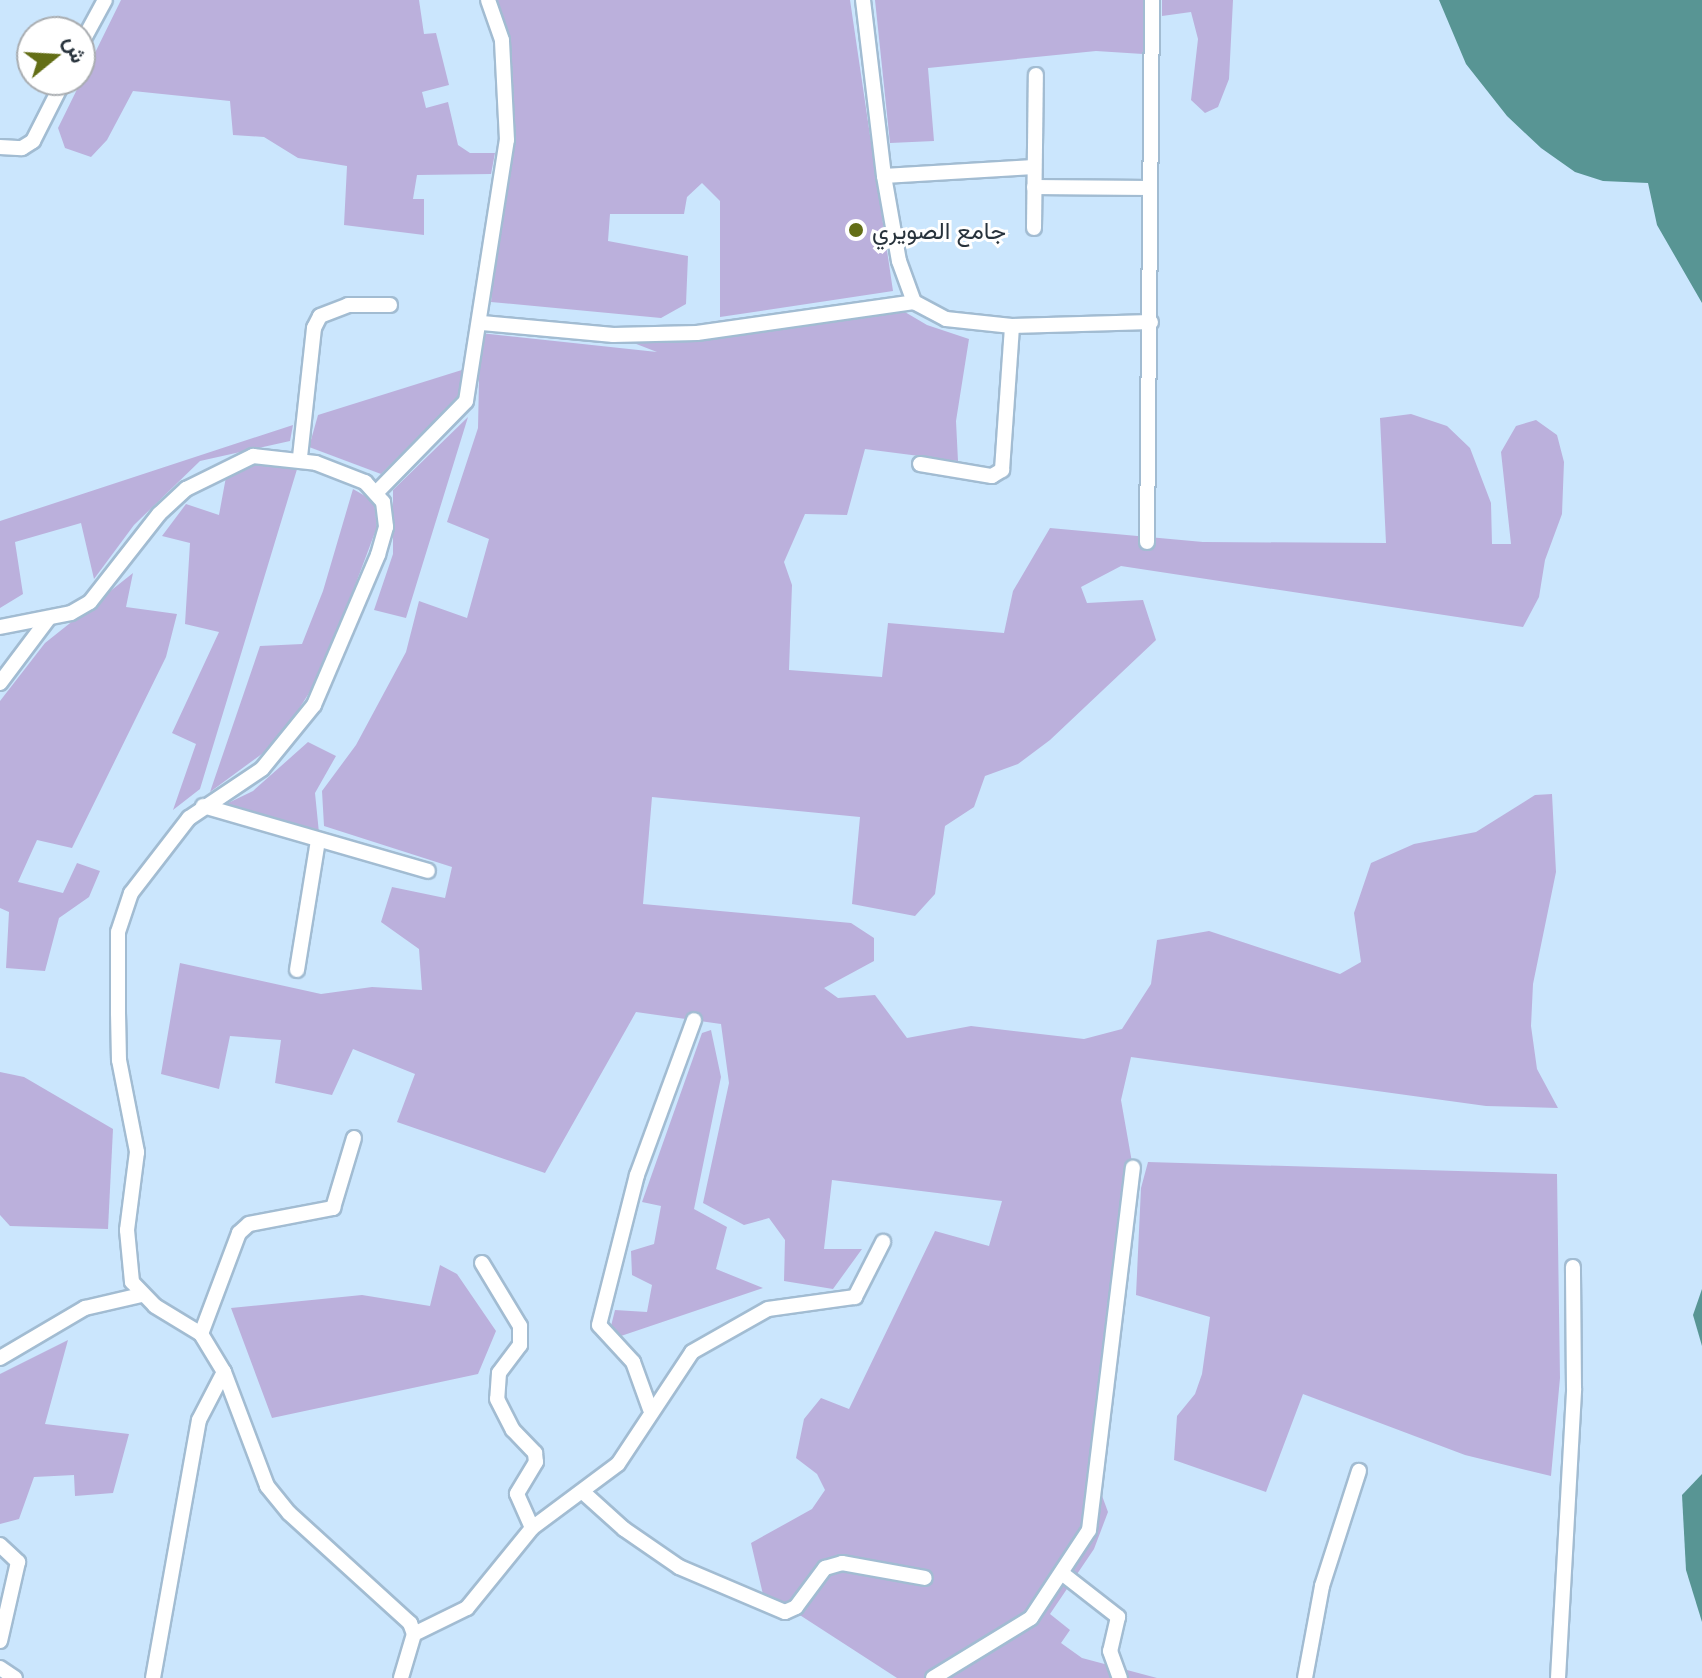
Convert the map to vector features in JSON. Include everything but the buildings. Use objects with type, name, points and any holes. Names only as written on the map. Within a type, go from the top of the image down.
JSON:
[{"type":"street","points":[[377,492],[466,401],[482,323],[507,140],[502,40],[488,0]]},
{"type":"street","points":[[863,0],[884,176],[899,261],[914,302]]},
{"type":"street","points":[[1147,542],[1152,0]]},
{"type":"street","points":[[1034,228],[1036,75]]},
{"type":"street","points":[[0,147],[22,148],[33,141],[56,96]]},
{"type":"street","points":[[884,176],[1034,167]]},
{"type":"street","points":[[1034,187],[1149,188]]},
{"type":"street","points":[[482,323],[613,335],[697,333],[914,302],[946,319],[1012,326],[1151,322]]},
{"type":"street","points":[[300,457],[320,316],[348,305],[390,305]]},
{"type":"street","points":[[920,464],[992,476],[1002,470],[1012,326]]},
{"type":"street","points":[[0,627],[48,619],[90,602],[159,514],[206,476],[253,456],[300,457],[377,492]]},
{"type":"street","points":[[377,492],[386,527],[324,688],[262,769],[203,806],[144,872],[118,932],[119,1060],[137,1152],[128,1263],[141,1295],[201,1334],[224,1372],[267,1486],[289,1513],[397,1609],[414,1634]]},
{"type":"street","points":[[0,683],[48,619]]},
{"type":"street","points":[[203,806],[428,871]]},
{"type":"street","points":[[297,970],[318,841]]},
{"type":"street","points":[[650,1409],[633,1362],[599,1325],[637,1175],[694,1020]]},
{"type":"street","points":[[201,1334],[239,1233],[249,1224],[326,1214],[333,1208],[354,1138]]},
{"type":"street","points":[[933,1678],[1031,1618],[1063,1574],[1089,1530],[1133,1168]]},
{"type":"street","points":[[401,1678],[414,1634],[467,1608],[532,1528],[584,1493],[618,1464],[650,1409],[706,1341],[768,1309],[855,1297],[883,1242]]},
{"type":"street","points":[[482,1263],[520,1326],[520,1345],[499,1373],[497,1399],[513,1430],[535,1453],[536,1462],[517,1494],[532,1528]]},
{"type":"street","points":[[1558,1678],[1574,1388],[1573,1267]]},
{"type":"street","points":[[0,1358],[85,1308],[141,1295]]},
{"type":"street","points":[[153,1678],[199,1420],[224,1372]]},
{"type":"street","points":[[1305,1678],[1322,1586],[1359,1471]]},
{"type":"street","points":[[584,1493],[624,1529],[679,1567],[785,1612],[796,1607],[825,1568],[842,1563],[925,1578]]},
{"type":"street","points":[[0,1545],[18,1562],[0,1641]]},
{"type":"street","points":[[1063,1574],[1118,1617],[1110,1651],[1120,1678]]},
{"type":"street","points":[[0,1668],[15,1678]]},
{"type":"shaded area","points":[[121,0],[419,0],[424,34],[436,33],[449,85],[422,92],[426,108],[448,102],[458,145],[470,153],[495,153],[491,174],[417,175],[413,199],[424,199],[424,235],[344,225],[347,166],[298,158],[264,137],[233,135],[230,101],[133,91],[107,140],[91,157],[65,148],[58,128],[74,96],[96,96],[96,51]]},
{"type":"shaded area","points":[[491,0],[850,0],[893,291],[720,317],[720,201],[702,183],[687,197],[684,214],[610,214],[608,241],[688,256],[686,304],[661,318],[491,302],[507,140]]},
{"type":"shaded area","points":[[875,0],[1143,0],[1143,54],[1096,51],[928,68],[934,141],[890,143]]},
{"type":"shaded area","points":[[1162,0],[1233,0],[1229,79],[1218,107],[1205,113],[1191,100],[1198,39],[1191,12],[1162,16]]},
{"type":"shaded area","points":[[1439,0],[1702,0],[1702,303],[1657,225],[1648,183],[1603,181],[1575,172],[1541,148],[1507,116],[1466,64]]},
{"type":"shaded area","points":[[893,305],[927,325],[969,339],[956,421],[958,461],[865,449],[847,515],[805,514],[784,562],[792,585],[789,670],[882,677],[888,623],[1004,633],[1013,591],[1050,528],[1203,542],[1386,543],[1380,418],[1411,414],[1447,426],[1470,448],[1491,503],[1492,544],[1511,544],[1501,452],[1516,426],[1536,420],[1557,435],[1564,462],[1562,514],[1545,560],[1539,597],[1523,627],[1121,566],[1081,587],[1087,603],[1143,600],[1156,640],[1050,740],[1018,764],[985,776],[974,807],[945,826],[935,894],[915,916],[852,904],[860,817],[652,797],[643,904],[851,923],[874,938],[874,961],[824,988],[838,998],[875,995],[907,1038],[971,1026],[1084,1039],[1122,1029],[1151,984],[1157,940],[1209,931],[1340,974],[1361,962],[1354,913],[1371,863],[1414,844],[1476,832],[1535,795],[1552,794],[1556,872],[1533,984],[1531,1026],[1537,1069],[1558,1108],[1486,1106],[1131,1057],[1121,1100],[1133,1168],[1094,1474],[1108,1512],[1094,1549],[1050,1614],[1070,1630],[1061,1643],[1082,1658],[1157,1678],[897,1678],[792,1610],[765,1603],[751,1543],[812,1509],[825,1490],[817,1474],[796,1458],[804,1419],[821,1398],[849,1409],[935,1231],[989,1246],[1002,1201],[832,1180],[824,1249],[862,1249],[833,1289],[784,1281],[785,1240],[769,1218],[744,1225],[703,1203],[729,1083],[721,1024],[636,1012],[545,1173],[397,1122],[415,1074],[353,1049],[332,1095],[275,1083],[281,1040],[230,1036],[219,1089],[161,1074],[180,963],[321,994],[372,987],[422,990],[419,949],[381,922],[392,887],[445,898],[452,867],[324,826],[322,791],[356,745],[406,652],[419,601],[467,618],[489,539],[447,522],[478,428],[480,333],[657,352],[613,335]]},
{"type":"shaded area","points":[[465,369],[461,395],[381,474],[309,447],[318,415]]},
{"type":"shaded area","points":[[468,417],[406,618],[374,610],[393,554],[393,490]]},
{"type":"shaded area","points":[[293,425],[290,441],[200,461],[134,525],[94,579],[81,523],[15,542],[23,594],[0,608],[0,521]]},
{"type":"shaded area","points":[[259,463],[298,466],[200,789],[173,810],[196,744],[172,733],[219,632],[185,624],[190,543],[162,536],[186,504],[219,515],[226,477]]},
{"type":"shaded area","points":[[353,489],[374,501],[377,527],[323,671],[278,742],[210,792],[260,646],[302,644],[323,591]]},
{"type":"shaded area","points":[[133,573],[126,607],[177,614],[166,657],[72,848],[37,840],[18,882],[63,893],[77,863],[100,871],[89,897],[59,918],[45,971],[6,968],[9,912],[0,908],[0,701],[45,643]]},
{"type":"shaded area","points":[[308,742],[336,756],[315,793],[319,833],[224,805],[253,791]]},
{"type":"shaded area","points":[[711,1030],[721,1077],[694,1209],[727,1227],[716,1269],[763,1288],[618,1337],[611,1326],[615,1310],[647,1312],[652,1285],[632,1275],[631,1251],[654,1244],[661,1206],[642,1202],[702,1033]]},
{"type":"shaded area","points":[[0,1072],[24,1077],[113,1129],[108,1229],[10,1226],[0,1215]]},
{"type":"shaded area","points":[[1148,1162],[1557,1174],[1560,1378],[1551,1476],[1465,1455],[1303,1394],[1266,1492],[1174,1460],[1177,1416],[1195,1394],[1202,1374],[1210,1317],[1136,1295],[1141,1188]]},
{"type":"shaded area","points":[[440,1265],[457,1274],[496,1331],[478,1374],[272,1418],[231,1308],[362,1295],[430,1306]]},
{"type":"shaded area","points":[[1702,1289],[1702,1346],[1693,1315]]},
{"type":"shaded area","points":[[68,1340],[45,1424],[129,1434],[113,1493],[75,1496],[74,1475],[34,1477],[19,1519],[0,1524],[0,1374]]},
{"type":"shaded area","points":[[1702,1474],[1702,1622],[1686,1570],[1682,1495]]},
{"type":"place","name":"جامع الصويري","points":[[856,230]]}]
